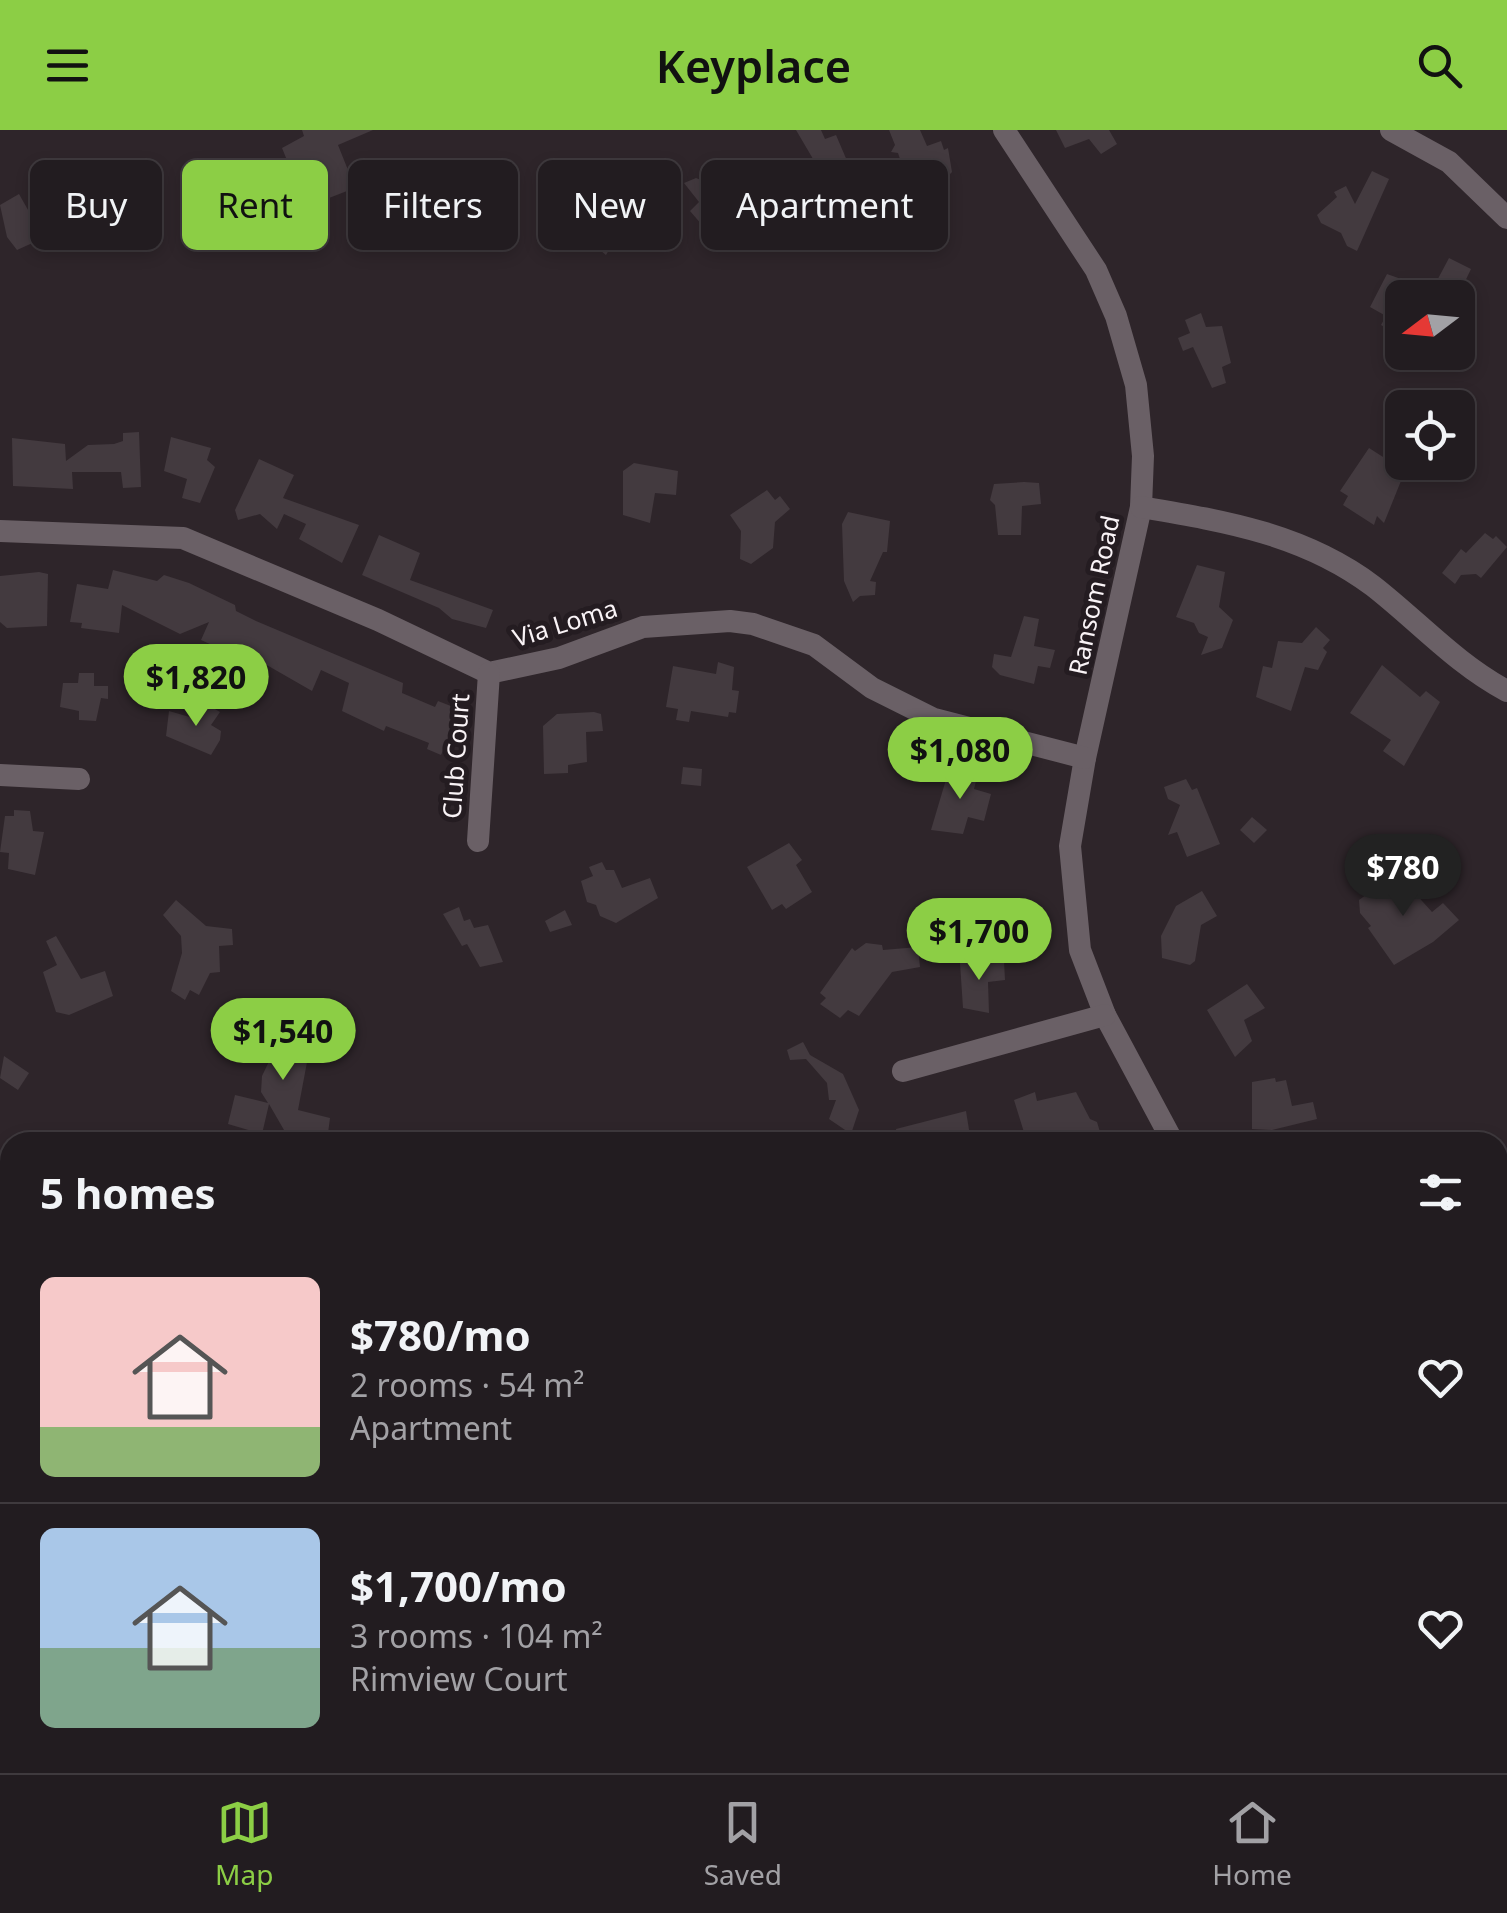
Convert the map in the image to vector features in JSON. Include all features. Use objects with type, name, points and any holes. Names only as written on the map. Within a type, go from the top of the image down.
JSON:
[{"type":"street","name":"Ransom Road","points":[[1004,130],[1083,248],[1116,316],[1140,408],[1141,507],[1085,758],[1070,846],[1080,950],[1106,1016],[1168,1132]]},
{"type":"street","points":[[1390,130],[1449,162],[1507,218]]},
{"type":"street","points":[[1141,507],[1249,526],[1317,553],[1374,587],[1464,664],[1507,691]]},
{"type":"street","name":"Via Loma","points":[[0,531],[184,538],[378,620],[488,674],[559,658],[643,626],[742,622],[814,646],[872,688],[934,719],[1085,758]]},
{"type":"street","name":"Club Court","points":[[478,841],[488,674]]},
{"type":"street","points":[[0,774],[79,779]]},
{"type":"street","points":[[903,1071],[1106,1016]]},
{"type":"building","points":[[302,130],[373,130],[338,145],[348,170],[348,191],[328,198],[328,160],[287,160],[282,148],[304,136]]},
{"type":"building","points":[[796,130],[821,130],[825,139],[836,135],[847,160],[814,160]]},
{"type":"building","points":[[889,130],[920,130],[927,146],[941,141],[944,150],[948,148],[952,172],[948,176],[948,160],[900,160],[898,153],[891,152],[895,145]]},
{"type":"building","points":[[1056,130],[1109,130],[1117,144],[1101,154],[1089,139],[1065,148]]},
{"type":"building","points":[[1372,171],[1389,179],[1357,251],[1347,246],[1341,233],[1321,223],[1317,215],[1337,197],[1334,192],[1346,186],[1355,204]]},
{"type":"building","points":[[701,180],[701,224],[690,211],[699,202],[684,183]]},
{"type":"building","points":[[19,194],[30,213],[30,244],[17,250],[7,237],[0,205]]},
{"type":"building","points":[[1449,258],[1471,269],[1466,280],[1437,280]]},
{"type":"building","points":[[1387,274],[1404,280],[1385,280],[1385,315],[1370,307]]},
{"type":"building","points":[[1201,313],[1206,327],[1222,326],[1231,363],[1222,367],[1226,383],[1212,388],[1193,347],[1183,351],[1178,338],[1190,333],[1185,320]]},
{"type":"building","points":[[139,432],[141,487],[123,488],[121,472],[72,472],[73,489],[13,486],[12,438],[65,444],[66,461],[88,445],[114,444],[123,441],[123,433]]},
{"type":"building","points":[[171,437],[211,448],[207,460],[215,467],[200,503],[182,498],[187,479],[164,471]]},
{"type":"building","points":[[1369,448],[1385,458],[1385,480],[1401,480],[1384,523],[1377,516],[1374,525],[1343,505],[1348,496],[1340,491]]},
{"type":"building","points":[[259,459],[294,475],[283,498],[359,525],[342,563],[299,539],[306,524],[284,514],[277,529],[260,514],[238,520],[235,510]]},
{"type":"building","points":[[634,463],[678,471],[676,495],[655,493],[650,523],[623,515],[623,471]]},
{"type":"building","points":[[1039,483],[1041,504],[1022,506],[1021,535],[998,535],[995,505],[990,500],[994,484]]},
{"type":"building","points":[[767,490],[775,500],[780,496],[790,509],[775,522],[773,548],[751,564],[740,559],[741,531],[730,515]]},
{"type":"building","points":[[848,512],[890,521],[887,552],[883,552],[870,581],[876,582],[875,595],[860,596],[853,602],[844,581],[842,524]]},
{"type":"building","points":[[1485,533],[1493,539],[1496,536],[1507,547],[1481,578],[1476,574],[1461,575],[1455,584],[1442,573],[1461,549],[1466,553]]},
{"type":"building","points":[[379,535],[420,553],[410,580],[493,610],[486,628],[452,619],[439,608],[362,575]]},
{"type":"building","points":[[1197,565],[1225,572],[1219,607],[1233,620],[1222,648],[1201,655],[1208,637],[1199,633],[1194,623],[1176,617]]},
{"type":"building","points":[[113,570],[157,581],[164,575],[189,583],[235,605],[236,611],[256,621],[403,683],[402,693],[435,707],[438,701],[461,710],[441,755],[427,749],[429,743],[386,726],[384,731],[342,711],[349,683],[321,670],[312,691],[258,660],[256,665],[201,640],[209,622],[180,634],[122,605],[119,633],[81,628],[82,623],[70,622],[77,584],[108,589]]},
{"type":"building","points":[[48,574],[47,626],[7,628],[0,622],[0,576]]},
{"type":"building","points":[[1024,616],[1039,619],[1034,646],[1055,650],[1050,668],[1038,666],[1034,684],[1000,675],[992,667],[994,654],[1011,657]]},
{"type":"building","points":[[1316,627],[1330,640],[1323,648],[1327,652],[1318,670],[1305,667],[1291,711],[1256,697],[1263,666],[1272,668],[1278,641],[1302,643]]},
{"type":"building","points":[[718,662],[734,667],[732,690],[739,691],[736,713],[729,712],[728,717],[691,711],[689,722],[676,720],[678,709],[666,707],[673,666],[716,674]]},
{"type":"building","points":[[1382,665],[1420,697],[1426,691],[1440,702],[1404,766],[1383,751],[1391,740],[1350,713]]},
{"type":"building","points":[[79,673],[94,673],[94,686],[108,686],[108,699],[101,698],[96,721],[79,720],[79,711],[60,707],[63,683],[78,683]]},
{"type":"building","points":[[203,702],[220,712],[211,725],[221,731],[211,755],[166,736],[169,711],[193,718]]},
{"type":"building","points":[[557,714],[601,714],[603,731],[586,732],[587,762],[568,765],[568,773],[544,774],[543,726]]},
{"type":"building","points":[[950,766],[978,773],[974,789],[991,794],[984,821],[968,817],[963,834],[931,830]]},
{"type":"building","points":[[683,767],[702,769],[701,786],[681,784]]},
{"type":"building","points":[[1186,779],[1192,790],[1197,788],[1220,844],[1187,857],[1177,832],[1168,835],[1180,805],[1168,799],[1164,787]]},
{"type":"building","points":[[14,810],[30,811],[33,831],[44,832],[35,875],[8,869],[9,853],[0,852],[5,816],[14,816]]},
{"type":"building","points":[[1252,817],[1267,830],[1254,843],[1240,830]]},
{"type":"building","points":[[789,843],[802,860],[796,865],[812,892],[786,909],[782,904],[772,910],[747,867]]},
{"type":"building","points":[[602,862],[606,870],[614,870],[622,888],[650,878],[658,898],[616,923],[600,916],[596,905],[587,902],[581,881],[593,876],[589,867]]},
{"type":"building","points":[[1392,876],[1404,881],[1432,912],[1443,903],[1459,920],[1433,942],[1394,965],[1368,928],[1371,926],[1360,913],[1359,900]]},
{"type":"building","points":[[1202,891],[1217,916],[1201,925],[1195,961],[1190,965],[1162,958],[1161,936],[1176,906]]},
{"type":"building","points":[[176,900],[206,926],[232,929],[233,945],[219,946],[220,972],[210,973],[199,995],[190,990],[185,1000],[171,991],[182,953],[181,936],[163,915]]},
{"type":"building","points":[[459,907],[464,921],[470,919],[474,928],[488,925],[503,962],[480,967],[467,944],[462,946],[443,914]]},
{"type":"building","points":[[565,910],[572,925],[550,932],[545,921]]},
{"type":"building","points":[[56,936],[81,979],[105,971],[113,996],[69,1015],[56,1012],[43,972],[57,965],[46,941]]},
{"type":"building","points":[[866,943],[882,945],[883,950],[918,947],[920,967],[892,972],[859,1016],[848,1010],[840,1018],[820,1004],[826,998],[820,993],[852,948],[855,951]]},
{"type":"building","points":[[1004,961],[1005,980],[988,982],[989,1013],[963,1008],[960,963]]},
{"type":"building","points":[[1247,984],[1265,1008],[1244,1020],[1252,1041],[1235,1057],[1207,1010]]},
{"type":"building","points":[[282,1006],[293,1008],[311,1041],[298,1110],[330,1118],[328,1132],[284,1130],[269,1104],[262,1132],[228,1124],[235,1095],[268,1103],[261,1092],[262,1076],[276,1047],[263,1025],[280,1014]]},
{"type":"building","points":[[318,1027],[339,1033],[334,1054],[313,1048]]},
{"type":"building","points":[[803,1042],[810,1055],[843,1074],[859,1110],[852,1132],[829,1119],[836,1100],[829,1100],[827,1083],[806,1059],[790,1060],[787,1050]]},
{"type":"building","points":[[4,1056],[29,1073],[18,1090],[0,1078]]},
{"type":"building","points":[[1275,1078],[1276,1082],[1286,1080],[1292,1106],[1313,1102],[1317,1119],[1272,1130],[1252,1129],[1252,1082]]},
{"type":"building","points":[[1035,1092],[1037,1101],[1076,1092],[1100,1132],[1024,1132],[1014,1100]]},
{"type":"building","points":[[966,1111],[969,1132],[896,1132],[896,1129]]}]
